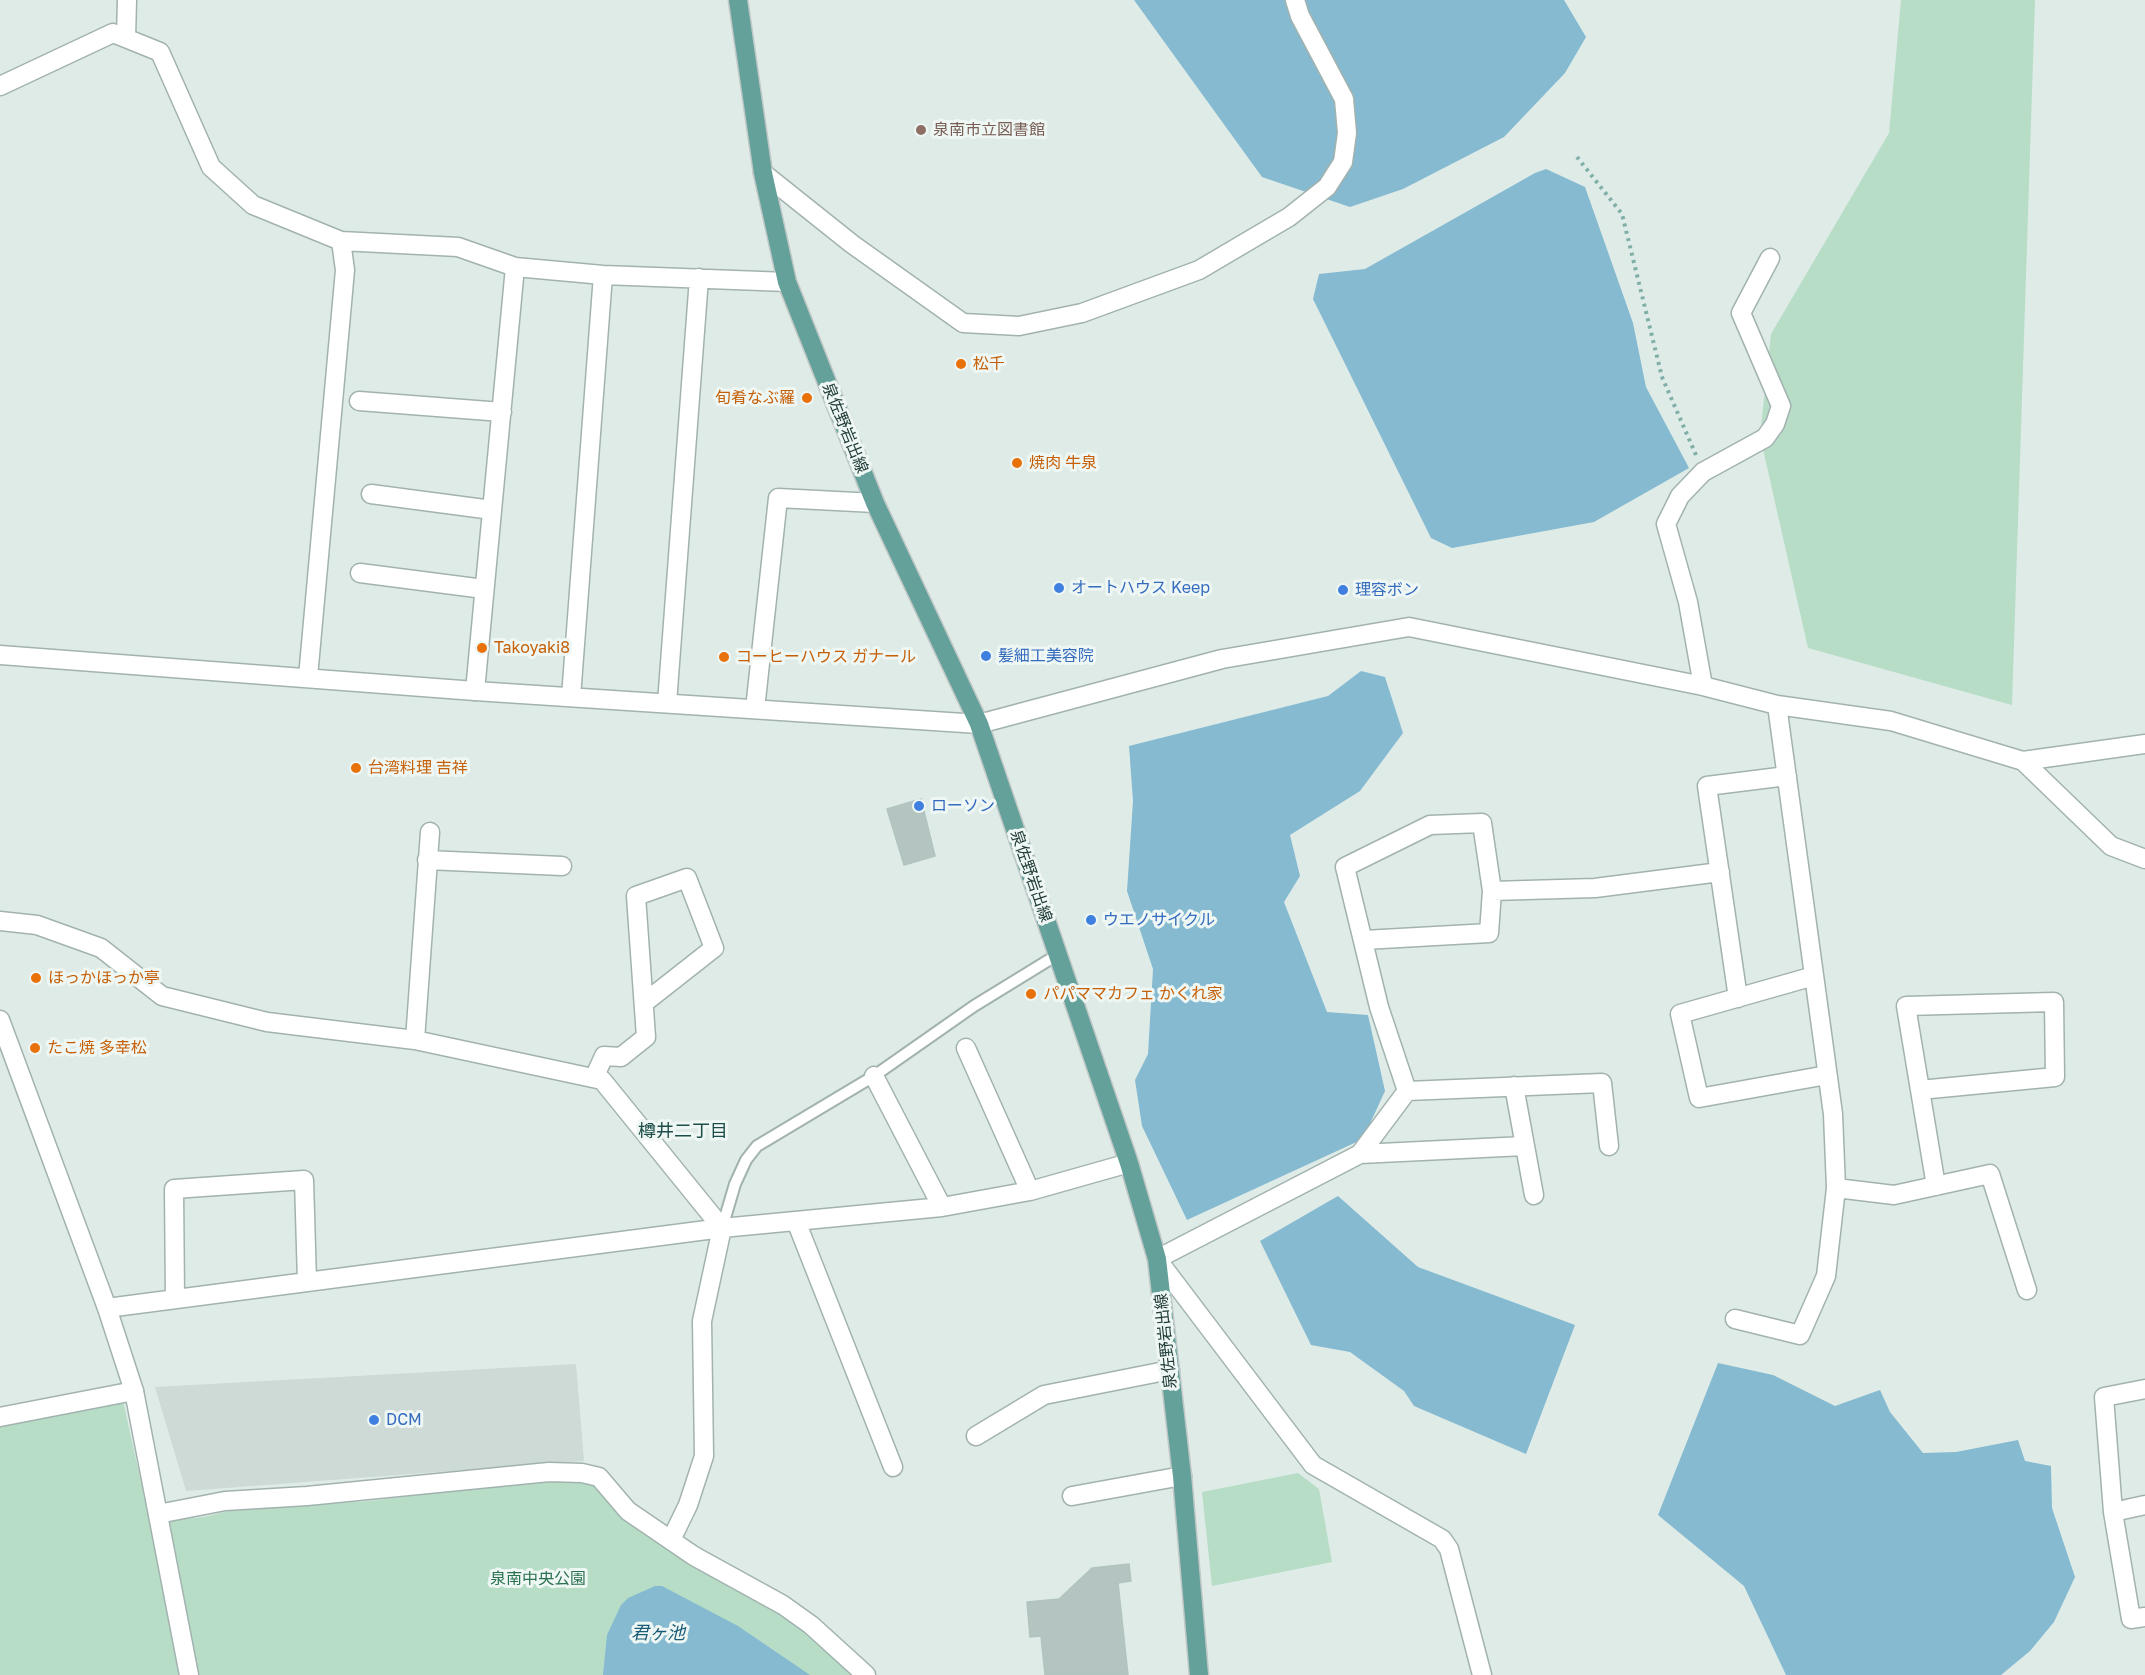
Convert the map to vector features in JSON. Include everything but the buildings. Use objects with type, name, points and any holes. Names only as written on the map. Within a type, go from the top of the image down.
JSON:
[{"type":"main road","name":"泉佐野岩出線","points":[[738,0],[763,173],[787,282],[875,503],[979,724],[1129,1162],[1157,1259],[1182,1476],[1199,1675]]},
{"type":"street","points":[[126,38],[127,0]]},
{"type":"street","points":[[763,173],[852,244],[963,323],[1018,326],[1082,313],[1199,270],[1289,217],[1327,188],[1343,162],[1347,132],[1344,99],[1300,16],[1295,0]]},
{"type":"street","points":[[0,86],[113,33],[160,52],[211,167],[253,205],[341,241],[458,247],[515,267],[603,275],[787,282]]},
{"type":"street","points":[[308,677],[345,270],[341,241]]},
{"type":"street","points":[[1702,686],[1688,602],[1666,524],[1680,496],[1703,472],[1765,438],[1775,424],[1781,406],[1741,313],[1770,258]]},
{"type":"street","points":[[475,691],[515,267]]},
{"type":"street","points":[[572,697],[603,275]]},
{"type":"street","points":[[668,703],[699,278]]},
{"type":"street","points":[[359,401],[502,412]]},
{"type":"street","points":[[371,494],[492,510]]},
{"type":"street","points":[[755,709],[778,498],[875,503]]},
{"type":"street","points":[[360,573],[484,589]]},
{"type":"street","points":[[0,655],[475,691],[979,724],[1222,659],[1409,627],[1702,686],[1777,705],[1891,722],[2024,761],[2145,744]]},
{"type":"street","points":[[1735,1319],[1800,1335],[1826,1276],[1836,1188],[1833,1114],[1777,705]]},
{"type":"street","points":[[2024,761],[2111,846],[2145,859]]},
{"type":"street","points":[[1738,998],[1707,786],[1787,776]]},
{"type":"street","points":[[1364,940],[1489,933],[1492,891],[1482,824],[1430,825],[1345,867],[1379,1007],[1407,1091]]},
{"type":"street","points":[[415,1040],[430,832]]},
{"type":"street","points":[[428,860],[562,866]]},
{"type":"street","points":[[1492,891],[1595,888],[1720,872]]},
{"type":"street","points":[[594,1078],[604,1056],[621,1057],[646,1037],[636,896],[687,878],[714,948],[644,1003]]},
{"type":"street","points":[[0,921],[37,925],[101,948],[162,996],[267,1022],[415,1040],[602,1080],[722,1228]]},
{"type":"street","points":[[1814,976],[1680,1014],[1699,1098],[1827,1075]]},
{"type":"street","points":[[1920,1090],[2055,1077],[2054,1002],[1906,1006],[1920,1090],[1936,1186]]},
{"type":"street","points":[[0,1020],[107,1308],[134,1391],[189,1675]]},
{"type":"street","points":[[966,1048],[1030,1191]]},
{"type":"street","points":[[874,1076],[942,1208]]},
{"type":"street","points":[[1407,1091],[1602,1083],[1609,1146]]},
{"type":"street","points":[[1514,1086],[1534,1195]]},
{"type":"street","points":[[1360,1155],[1407,1091]]},
{"type":"street","points":[[1482,1675],[1449,1549],[1442,1539],[1313,1465],[1157,1259],[1360,1155],[1524,1146]]},
{"type":"street","points":[[107,1308],[722,1228],[942,1208],[1030,1191],[1129,1162]]},
{"type":"street","points":[[1836,1188],[1894,1195],[1990,1174],[2027,1290]]},
{"type":"street","points":[[175,1299],[174,1189],[304,1180],[307,1282]]},
{"type":"street","points":[[796,1221],[893,1467]]},
{"type":"street","points":[[671,1540],[688,1505],[704,1456],[702,1321],[722,1228]]},
{"type":"street","points":[[976,1436],[1044,1395],[1170,1370]]},
{"type":"street","points":[[2145,1389],[2104,1397],[2113,1512],[2131,1619],[2145,1617]]},
{"type":"street","points":[[0,1417],[134,1391]]},
{"type":"street","points":[[158,1514],[225,1501],[308,1496],[549,1472],[582,1473],[599,1477],[628,1511],[694,1556],[783,1605],[811,1625],[866,1675]]},
{"type":"street","points":[[1072,1496],[1182,1476]]},
{"type":"street","points":[[2113,1512],[2145,1505]]},
{"type":"lane","points":[[722,1228],[735,1184],[746,1160],[757,1146],[874,1076],[974,1006],[1057,955]]},
{"type":"path","points":[[1577,157],[1623,214],[1662,377],[1703,472]]},
{"type":"shaded area","points":[[576,1364],[584,1461],[186,1491],[155,1387]]},
{"type":"green space","points":[[1901,0],[2035,0],[2012,705],[1808,648],[1760,436],[1771,334],[1889,133]]},
{"type":"green space","name":"泉南中央公園","points":[[123,1401],[149,1518],[175,1520],[204,1517],[228,1511],[370,1501],[448,1491],[577,1480],[594,1484],[631,1525],[686,1560],[790,1615],[860,1675],[0,1675],[0,1427]]},
{"type":"green space","points":[[1298,1473],[1319,1489],[1332,1562],[1212,1586],[1202,1492]]},
{"type":"water","points":[[1134,0],[1564,0],[1586,37],[1565,73],[1504,137],[1403,189],[1350,207],[1262,177]]},
{"type":"water","points":[[1546,169],[1585,187],[1633,323],[1646,387],[1689,468],[1594,522],[1452,548],[1431,538],[1313,299],[1319,274],[1365,269],[1535,173]]},
{"type":"water","points":[[1361,671],[1385,677],[1403,733],[1360,791],[1290,835],[1300,876],[1284,902],[1327,1012],[1368,1015],[1385,1091],[1363,1139],[1187,1220],[1142,1126],[1135,1080],[1148,1054],[1153,969],[1127,891],[1133,801],[1129,746],[1328,696]]},
{"type":"water","points":[[1338,1196],[1418,1267],[1575,1325],[1526,1454],[1414,1406],[1404,1391],[1350,1352],[1311,1345],[1260,1241]]},
{"type":"water","points":[[1718,1363],[1773,1375],[1835,1406],[1880,1390],[1890,1412],[1923,1453],[1956,1452],[2018,1440],[2025,1461],[2051,1466],[2052,1508],[2075,1577],[2054,1622],[2030,1651],[2001,1675],[1786,1675],[1744,1586],[1658,1515]]},
{"type":"water","name":"君ヶ池","points":[[655,1586],[662,1586],[738,1626],[810,1675],[603,1675],[607,1635],[621,1605],[628,1598]]},
{"type":"place","name":"泉南市立図書館","points":[[921,130]]},
{"type":"place","name":"松千","points":[[961,364]]},
{"type":"place","name":"旬肴なぶ羅","points":[[807,398]]},
{"type":"place","name":"焼肉 牛泉","points":[[1017,463]]},
{"type":"place","name":"オートハウス Keep","points":[[1059,588]]},
{"type":"place","name":"理容ボン","points":[[1343,590]]},
{"type":"place","name":"Takoyaki8","points":[[482,648]]},
{"type":"place","name":"髪細工美容院","points":[[986,656]]},
{"type":"place","name":"コーヒーハウス ガナール","points":[[724,657]]},
{"type":"place","name":"台湾料理 吉祥","points":[[356,768]]},
{"type":"place","name":"ローソン","points":[[919,806]]},
{"type":"place","name":"ウエノサイクル","points":[[1091,920]]},
{"type":"place","name":"ほっかほっか亭","points":[[36,978]]},
{"type":"place","name":"パパママカフェ かくれ家","points":[[1031,994]]},
{"type":"place","name":"たこ焼 多幸松","points":[[35,1048]]},
{"type":"place","name":"DCM","points":[[374,1420]]},
{"type":"district","name":"樽井二丁目","points":[[683,1131]]}]
